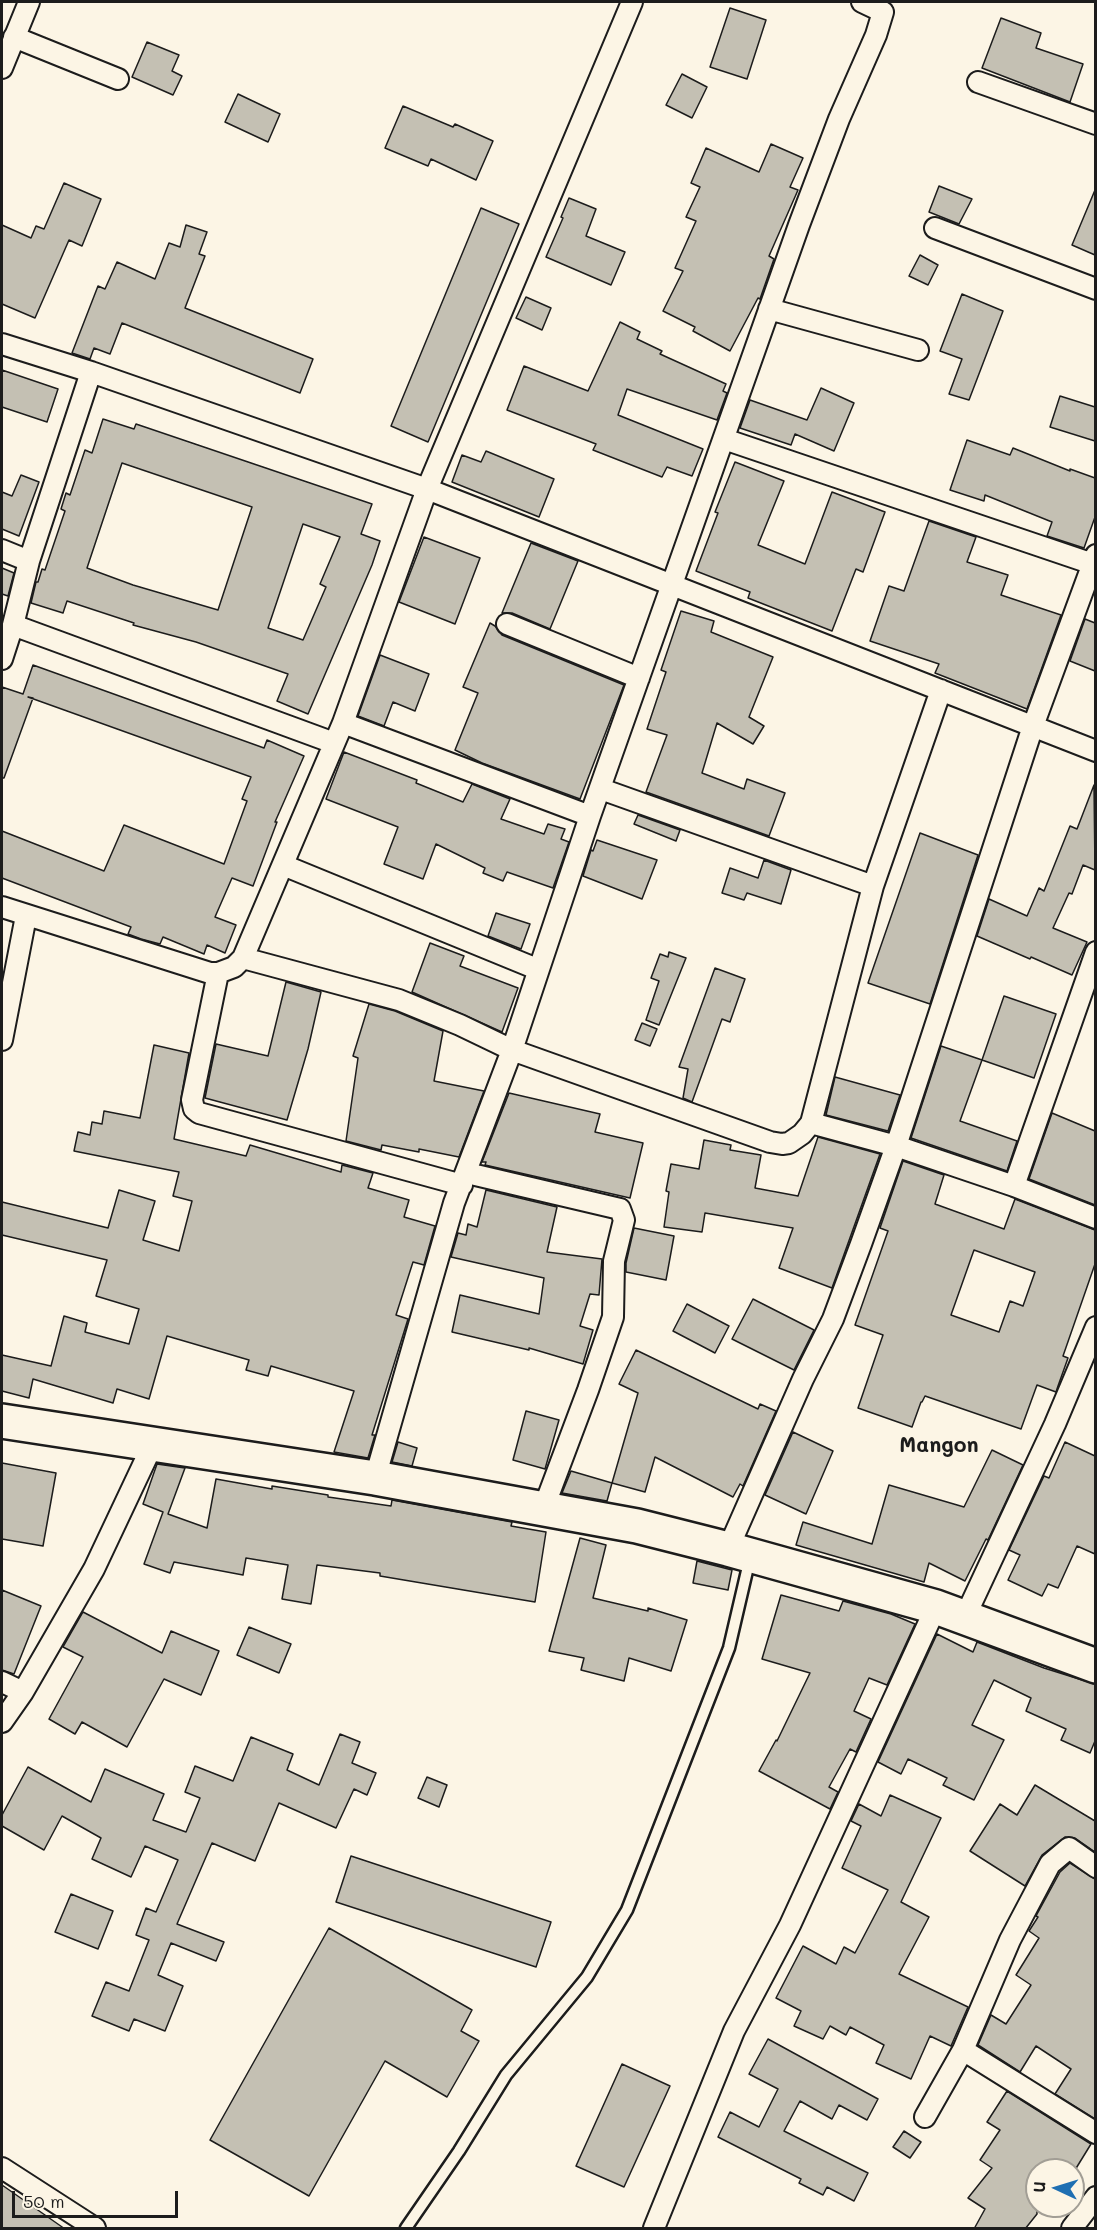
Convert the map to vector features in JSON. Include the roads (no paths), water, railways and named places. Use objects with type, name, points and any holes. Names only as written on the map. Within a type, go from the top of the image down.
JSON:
[{"type":"highway","points":[[2,1421],[375,1478],[544,1507],[637,1526],[739,1552],[950,1613],[1095,1666]]},
{"type":"street","points":[[2,68],[29,2]]},
{"type":"street","points":[[2,907],[210,973],[218,973],[234,967],[243,958],[343,723],[427,489],[632,2]]},
{"type":"street","points":[[375,1478],[454,1203],[512,1050],[537,969],[670,585],[769,309],[839,119],[886,7],[862,2]]},
{"type":"street","points":[[14,38],[118,79]]},
{"type":"street","points":[[978,82],[1095,124]]},
{"type":"street","points":[[935,228],[1095,289]]},
{"type":"street","points":[[769,309],[918,350]]},
{"type":"street","points":[[2,344],[91,372],[427,489],[1095,751]]},
{"type":"street","points":[[2,659],[14,625],[29,561],[91,372]]},
{"type":"street","points":[[724,439],[1094,560],[1033,726],[896,1146],[833,1318],[803,1379],[739,1552]]},
{"type":"street","points":[[2,550],[29,561]]},
{"type":"street","points":[[507,624],[639,678]]},
{"type":"street","points":[[14,625],[334,743]]},
{"type":"street","points":[[243,958],[399,1000],[460,1025],[512,1050],[770,1142],[782,1144],[795,1140],[810,1123],[873,885],[941,690]]},
{"type":"street","points":[[343,723],[590,816]]},
{"type":"street","points":[[601,789],[873,885]]},
{"type":"street","points":[[283,865],[537,969]]},
{"type":"street","points":[[2,1040],[26,915]]},
{"type":"street","points":[[1014,1186],[1095,951]]},
{"type":"street","points":[[218,973],[192,1100],[194,1109],[200,1113],[464,1179],[620,1209],[624,1220],[614,1261],[613,1317],[544,1507]]},
{"type":"street","points":[[810,1123],[896,1146],[1014,1186],[1095,1218]]},
{"type":"street","points":[[654,2229],[734,2031],[950,1613],[1055,1424],[1095,1327]]},
{"type":"street","points":[[2,1722],[23,1692],[94,1569],[153,1444]]},
{"type":"street","points":[[2,1682],[23,1692]]},
{"type":"street","points":[[925,2117],[963,2050],[1010,1940],[1050,1864],[1069,1848],[1095,1868]]},
{"type":"street","points":[[963,2050],[1095,2133]]},
{"type":"street","points":[[2,2168],[95,2229]]},
{"type":"street","points":[[1077,2227],[1095,2197]]},
{"type":"lane","points":[[406,2229],[459,2151],[506,2075],[587,1977],[627,1910],[729,1648],[739,1552]]},
{"type":"district","name":"Mangon","points":[[939,1446]]}]
